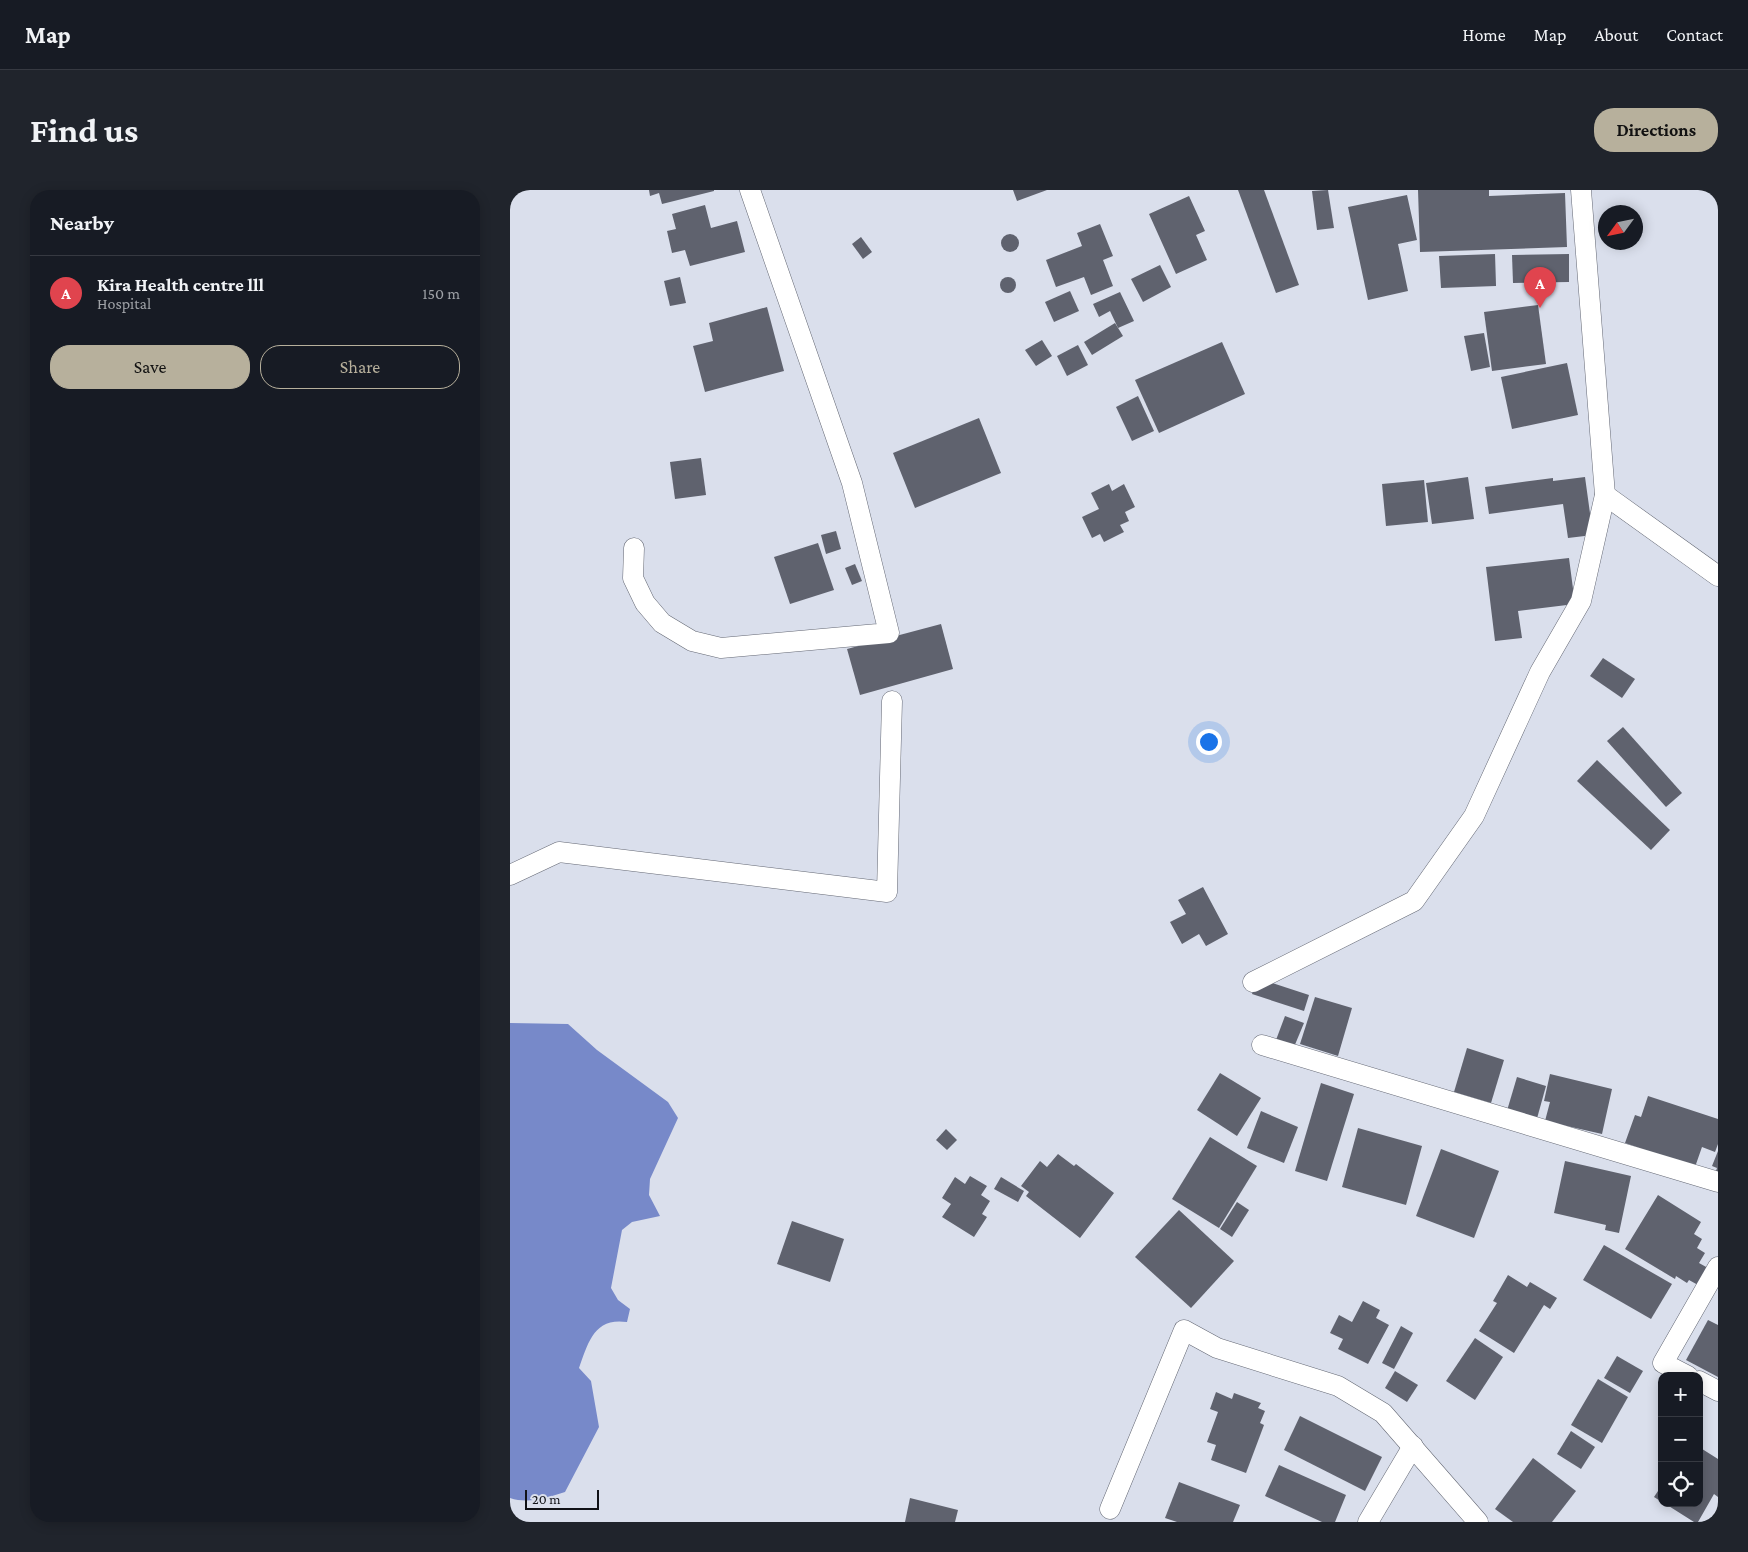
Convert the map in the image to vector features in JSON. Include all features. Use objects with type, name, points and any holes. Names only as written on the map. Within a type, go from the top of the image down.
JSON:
[{"type":"street","points":[[634,548],[633,578],[644,603],[662,623],[692,640],[722,648],[890,633],[852,483],[750,190]]},
{"type":"street","points":[[1252,982],[1414,901],[1474,816],[1540,672],[1581,601],[1605,495],[1581,190]]},
{"type":"street","points":[[1605,495],[1718,576]]},
{"type":"street","points":[[510,875],[559,852],[887,892],[892,701]]},
{"type":"street","points":[[1262,1046],[1718,1182]]},
{"type":"street","points":[[1680,1372],[1663,1364],[1718,1267]]},
{"type":"street","points":[[1110,1509],[1184,1330],[1217,1348],[1338,1386],[1383,1413],[1478,1522]]},
{"type":"street","points":[[1703,1383],[1718,1390]]},
{"type":"street","points":[[1368,1522],[1413,1446]]},
{"type":"water","points":[[510,1023],[568,1024],[597,1050],[668,1102],[678,1118],[650,1179],[649,1195],[660,1216],[632,1222],[622,1230],[611,1288],[618,1300],[630,1309],[627,1322],[607,1324],[600,1328],[589,1341],[579,1368],[591,1381],[599,1427],[565,1492],[531,1500],[510,1498]]},
{"type":"building","points":[[649,190],[714,191],[662,204],[659,193],[650,196]]},
{"type":"building","points":[[1013,190],[1047,190],[1017,201]]},
{"type":"building","points":[[1238,190],[1264,190],[1299,285],[1276,293]]},
{"type":"building","points":[[1328,190],[1334,228],[1317,230],[1312,191]]},
{"type":"building","points":[[1418,190],[1489,190],[1489,196],[1565,193],[1567,247],[1420,252]]},
{"type":"building","points":[[1407,195],[1417,240],[1398,244],[1408,291],[1368,300],[1348,207]]},
{"type":"building","points":[[1189,196],[1205,231],[1196,235],[1207,260],[1176,274],[1149,214]]},
{"type":"building","points":[[705,205],[711,228],[737,221],[745,252],[690,266],[685,250],[672,253],[667,231],[676,229],[672,214]]},
{"type":"building","points":[[1100,224],[1113,256],[1103,260],[1113,286],[1091,295],[1084,277],[1056,287],[1046,260],[1082,246],[1077,233]]},
{"type":"building","points":[[1010,234],[1016,237],[1019,243],[1016,249],[1010,252],[1004,249],[1001,243],[1004,237]]},
{"type":"building","points":[[861,237],[872,252],[863,259],[852,244]]},
{"type":"building","points":[[1495,254],[1496,286],[1441,288],[1439,256]]},
{"type":"building","points":[[1569,254],[1569,282],[1513,283],[1512,255]]},
{"type":"building","points":[[1160,265],[1171,287],[1143,302],[1131,279]]},
{"type":"building","points":[[680,277],[686,303],[670,306],[664,281]]},
{"type":"building","points":[[1008,277],[1016,285],[1008,293],[1000,285]]},
{"type":"building","points":[[1070,291],[1079,311],[1054,322],[1045,302]]},
{"type":"building","points":[[1120,292],[1134,321],[1118,328],[1110,311],[1099,317],[1093,304]]},
{"type":"building","points":[[1538,305],[1546,364],[1492,371],[1484,312]]},
{"type":"building","points":[[767,307],[784,371],[705,392],[693,346],[713,341],[709,323]]},
{"type":"building","points":[[1115,323],[1123,336],[1092,355],[1084,342]]},
{"type":"building","points":[[1484,333],[1490,367],[1471,371],[1464,336]]},
{"type":"building","points":[[1042,340],[1052,356],[1036,366],[1025,350]]},
{"type":"building","points":[[1222,342],[1245,394],[1159,433],[1135,380]]},
{"type":"building","points":[[1078,345],[1088,365],[1067,376],[1057,356]]},
{"type":"building","points":[[1567,363],[1578,415],[1512,429],[1501,377]]},
{"type":"building","points":[[1138,396],[1154,431],[1132,441],[1116,407]]},
{"type":"building","points":[[979,418],[1001,473],[915,508],[893,453]]},
{"type":"building","points":[[701,458],[706,495],[675,499],[670,462]]},
{"type":"building","points":[[1468,477],[1474,519],[1432,524],[1426,483]]},
{"type":"building","points":[[1585,477],[1593,535],[1568,538],[1563,504],[1489,514],[1485,487],[1553,478],[1553,481]]},
{"type":"building","points":[[1424,480],[1428,522],[1386,526],[1382,484]]},
{"type":"building","points":[[1109,484],[1112,491],[1124,484],[1135,507],[1125,512],[1129,521],[1120,525],[1124,532],[1104,542],[1100,534],[1092,538],[1082,517],[1099,509],[1091,493]]},
{"type":"building","points":[[836,531],[841,549],[826,554],[821,535]]},
{"type":"building","points":[[818,543],[834,590],[790,604],[774,557]]},
{"type":"building","points":[[1569,558],[1575,604],[1518,611],[1522,638],[1495,641],[1486,567]]},
{"type":"building","points":[[855,564],[862,581],[852,585],[845,568]]},
{"type":"building","points":[[941,624],[953,669],[860,695],[847,649]]},
{"type":"building","points":[[1603,658],[1635,679],[1622,698],[1590,676]]},
{"type":"building","points":[[1623,727],[1682,793],[1666,807],[1607,741]]},
{"type":"building","points":[[1597,760],[1670,830],[1651,850],[1577,781]]},
{"type":"building","points":[[1203,887],[1228,934],[1206,946],[1199,934],[1182,944],[1170,922],[1186,914],[1178,900]]},
{"type":"building","points":[[1257,978],[1309,995],[1304,1011],[1252,994]]},
{"type":"building","points":[[1315,997],[1352,1008],[1338,1056],[1300,1044]]},
{"type":"building","points":[[1285,1016],[1304,1023],[1294,1047],[1276,1040]]},
{"type":"building","points":[[1467,1048],[1504,1060],[1491,1103],[1454,1092]]},
{"type":"building","points":[[1220,1073],[1261,1098],[1237,1136],[1197,1110]]},
{"type":"building","points":[[1550,1074],[1612,1089],[1602,1134],[1545,1121],[1550,1102],[1544,1101]]},
{"type":"building","points":[[1517,1077],[1546,1086],[1536,1122],[1506,1114]]},
{"type":"building","points":[[1321,1083],[1354,1094],[1327,1181],[1295,1171]]},
{"type":"building","points":[[1648,1096],[1718,1119],[1718,1144],[1715,1152],[1702,1147],[1695,1167],[1625,1143],[1635,1115],[1641,1117]]},
{"type":"building","points":[[1261,1111],[1298,1127],[1284,1163],[1247,1148]]},
{"type":"building","points":[[1358,1128],[1422,1146],[1406,1205],[1342,1187]]},
{"type":"building","points":[[946,1129],[957,1140],[947,1150],[936,1140]]},
{"type":"building","points":[[1210,1137],[1257,1166],[1219,1228],[1172,1199]]},
{"type":"building","points":[[1441,1149],[1499,1171],[1474,1238],[1416,1216]]},
{"type":"building","points":[[1718,1151],[1718,1175],[1715,1174],[1717,1168],[1712,1166]]},
{"type":"building","points":[[1058,1154],[1074,1166],[1076,1164],[1114,1193],[1080,1238],[1026,1196],[1029,1192],[1021,1186],[1040,1161],[1047,1167]]},
{"type":"building","points":[[1565,1161],[1631,1176],[1619,1233],[1605,1230],[1606,1225],[1554,1213]]},
{"type":"building","points":[[970,1176],[987,1186],[981,1195],[990,1201],[982,1214],[987,1217],[974,1237],[942,1217],[951,1204],[942,1198],[955,1177],[965,1184]]},
{"type":"building","points":[[1001,1177],[1024,1191],[1018,1202],[994,1189]]},
{"type":"building","points":[[1658,1195],[1701,1222],[1694,1234],[1702,1239],[1697,1248],[1705,1253],[1699,1263],[1708,1268],[1698,1285],[1689,1280],[1687,1283],[1676,1276],[1675,1279],[1625,1249]]},
{"type":"building","points":[[1237,1202],[1249,1210],[1232,1237],[1220,1229]]},
{"type":"building","points":[[1179,1210],[1234,1261],[1191,1308],[1135,1257]]},
{"type":"building","points":[[792,1221],[844,1239],[830,1282],[777,1264]]},
{"type":"building","points":[[1604,1245],[1672,1284],[1651,1319],[1583,1280]]},
{"type":"building","points":[[1508,1275],[1527,1287],[1530,1282],[1557,1298],[1550,1309],[1544,1305],[1514,1353],[1479,1331],[1497,1303],[1493,1301]]},
{"type":"building","points":[[1363,1301],[1380,1310],[1376,1318],[1389,1325],[1368,1364],[1338,1349],[1343,1339],[1330,1333],[1339,1315],[1352,1322]]},
{"type":"building","points":[[1708,1320],[1718,1325],[1718,1377],[1686,1360]]},
{"type":"building","points":[[1401,1326],[1413,1333],[1394,1369],[1382,1363]]},
{"type":"building","points":[[1475,1338],[1503,1357],[1475,1400],[1446,1381]]},
{"type":"building","points":[[1617,1356],[1643,1371],[1630,1393],[1604,1378]]},
{"type":"building","points":[[1395,1371],[1418,1385],[1407,1402],[1385,1388]]},
{"type":"building","points":[[1598,1379],[1628,1397],[1602,1443],[1571,1425]]},
{"type":"building","points":[[1216,1392],[1232,1399],[1234,1393],[1261,1403],[1258,1408],[1265,1411],[1260,1423],[1264,1425],[1246,1473],[1211,1460],[1216,1445],[1207,1442],[1218,1412],[1210,1409]]},
{"type":"building","points":[[1300,1416],[1382,1457],[1365,1491],[1284,1450]]},
{"type":"building","points":[[1571,1431],[1595,1447],[1581,1469],[1557,1454]]},
{"type":"building","points":[[1703,1450],[1718,1459],[1718,1497],[1714,1494],[1698,1522],[1694,1522],[1670,1507],[1703,1507]]},
{"type":"building","points":[[1533,1458],[1576,1491],[1552,1522],[1513,1522],[1495,1509]]},
{"type":"building","points":[[1279,1465],[1346,1495],[1335,1522],[1322,1522],[1265,1496]]},
{"type":"building","points":[[1179,1482],[1240,1505],[1233,1522],[1177,1522],[1165,1518]]},
{"type":"building","points":[[1658,1491],[1658,1500],[1654,1497]]},
{"type":"building","points":[[910,1498],[958,1510],[955,1522],[905,1522]]},
{"type":"place","name":"Kira Health centre lll","points":[[1540,308]]}]
